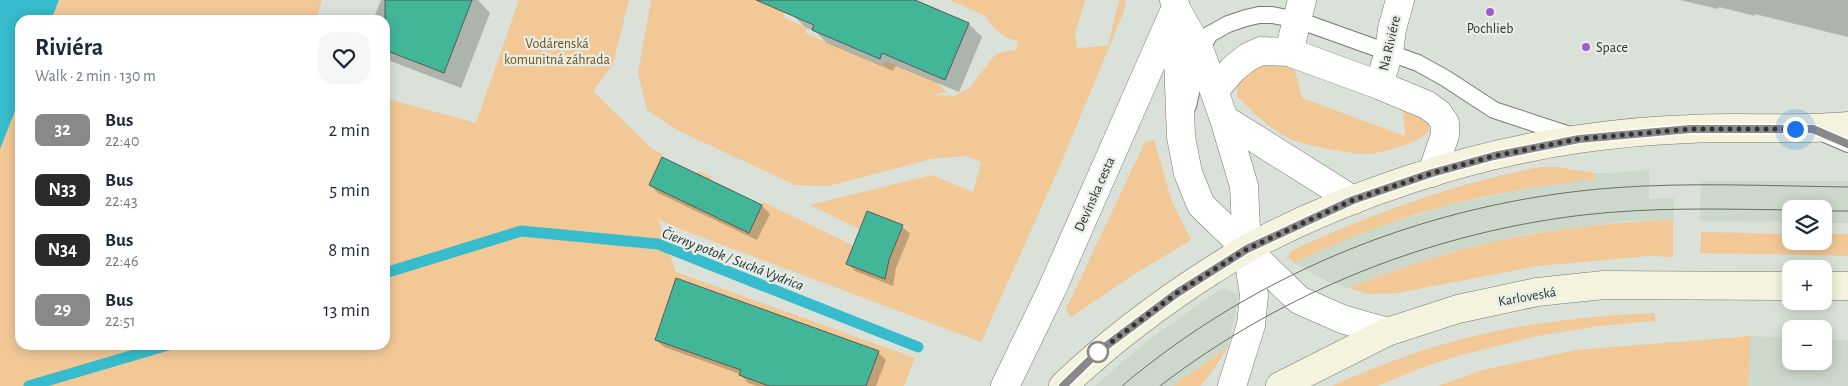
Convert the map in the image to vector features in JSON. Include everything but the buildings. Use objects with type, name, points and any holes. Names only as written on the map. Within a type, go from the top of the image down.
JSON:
[{"type":"main road","points":[[1063,386],[1098,352],[1177,293],[1247,249],[1353,200],[1432,173],[1494,156],[1579,139],[1690,129],[1813,129],[1848,126]]},
{"type":"main road","name":"Karloveská","points":[[1280,386],[1387,332],[1458,309],[1537,292],[1604,285],[1782,286]]},
{"type":"main road","points":[[1832,286],[1848,286]]},
{"type":"street","name":"Na Riviére","points":[[1379,85],[1389,52],[1392,29],[1400,0]]},
{"type":"street","points":[[1175,4],[1200,51],[1215,90],[1244,186],[1247,249],[1254,295],[1251,325],[1232,386]]},
{"type":"street","points":[[1175,4],[1180,137],[1188,173],[1201,205],[1299,300],[1342,319],[1387,332]]},
{"type":"street","name":"Devínska cesta","points":[[1005,386],[1052,289],[1175,4]]},
{"type":"street","points":[[1290,52],[1300,10]]},
{"type":"street","points":[[1215,90],[1233,69],[1248,57],[1261,51],[1290,52],[1379,85],[1427,105],[1438,113],[1445,123],[1445,135],[1432,173]]},
{"type":"street","points":[[1224,119],[1353,200]]},
{"type":"lane","points":[[1180,137],[1200,51],[1210,34],[1228,24],[1259,15],[1300,10],[1389,52],[1418,63],[1494,110],[1579,139]]},
{"type":"lane","points":[[1813,129],[1848,144]]},
{"type":"shaded area","points":[[1649,170],[1649,199],[1674,198],[1673,220],[1625,221],[1533,233],[1454,251],[1389,272],[1348,288],[1329,282],[1294,263],[1337,243],[1384,225],[1448,205],[1545,185],[1595,178],[1595,173]]},
{"type":"shaded area","points":[[1701,181],[1848,181],[1848,223],[1832,223],[1832,200],[1782,200],[1782,222],[1700,221]]},
{"type":"shaded area","points":[[1222,288],[1239,294],[1228,347],[1173,386],[1095,386],[1147,341]]},
{"type":"shaded area","points":[[1751,336],[1782,338],[1782,370],[1832,370],[1832,339],[1848,340],[1848,386],[1748,386]]},
{"type":"green space","points":[[59,0],[322,0],[318,15],[53,15]]},
{"type":"green space","name":"Vodárenská komunitná záhrada","points":[[519,0],[629,0],[613,64],[593,91],[651,148],[663,154],[649,185],[683,201],[698,171],[712,177],[698,209],[749,233],[763,202],[852,245],[847,264],[885,279],[886,277],[883,276],[902,228],[906,229],[906,227],[868,211],[859,229],[810,205],[932,175],[973,192],[981,162],[965,156],[931,159],[828,186],[795,185],[677,130],[647,110],[638,73],[651,0],[788,0],[790,1],[783,17],[807,28],[805,33],[883,66],[885,61],[938,83],[946,92],[933,95],[954,96],[970,87],[994,56],[1002,52],[1017,50],[1017,41],[1005,37],[992,26],[986,16],[949,0],[1085,0],[1075,34],[1077,48],[1108,46],[1119,0],[1126,0],[1124,11],[1059,168],[981,342],[680,229],[658,219],[676,272],[915,358],[904,386],[0,386],[0,149],[15,111],[15,350],[390,350],[390,99],[476,123]]},
{"type":"green space","points":[[1277,63],[1294,68],[1302,98],[1405,136],[1403,106],[1428,119],[1429,132],[1399,147],[1365,154],[1327,149],[1290,139],[1262,120],[1237,96],[1238,79],[1257,65]]},
{"type":"green space","points":[[1154,140],[1172,202],[1191,240],[1133,275],[1071,317],[1066,309],[1145,142]]},
{"type":"green space","points":[[1541,167],[1556,167],[1595,173],[1595,179],[1521,190],[1448,205],[1370,230],[1294,263],[1288,257],[1291,251],[1383,212],[1445,191]]},
{"type":"green space","points":[[1673,220],[1673,257],[1649,256],[1538,266],[1397,293],[1368,294],[1348,288],[1428,259],[1507,239],[1588,226]]},
{"type":"green space","points":[[1701,232],[1782,234],[1782,250],[1832,250],[1832,234],[1848,234],[1848,256],[1700,253]]},
{"type":"green space","points":[[1655,313],[1655,321],[1598,326],[1537,336],[1461,355],[1426,366],[1377,386],[1332,386],[1410,355],[1442,344],[1482,334],[1556,321]]},
{"type":"green space","points":[[1751,336],[1748,386],[1438,386],[1483,370],[1576,350]]},
{"type":"green space","points":[[1228,347],[1212,372],[1200,386],[1173,386]]},
{"type":"water","points":[[0,0],[59,0],[53,15],[15,15],[15,111],[0,149]]},
{"type":"waterway","name":"Čierny potok / Suchá Vydrica","points":[[390,271],[521,231],[658,244],[918,347]]},
{"type":"waterway","name":"Čierny potok / Suchá Vydrica","points":[[29,386],[151,350]]},
{"type":"tram line","points":[[1122,386],[1175,345],[1231,308],[1290,276],[1351,249],[1414,226],[1479,209],[1545,196],[1611,188],[1699,185],[1848,187]]},
{"type":"tram line","points":[[1160,386],[1207,352],[1256,322],[1307,295],[1360,272],[1415,252],[1470,236],[1526,224],[1609,212],[1687,209],[1782,210]]},
{"type":"tram line","points":[[1832,211],[1848,211]]},
{"type":"bus line","name":"32","points":[[1063,386],[1098,352],[1177,293],[1247,249],[1295,225],[1353,200],[1432,173],[1494,156],[1579,139],[1690,129],[1813,129],[1848,144]]},
{"type":"place","name":"Pochlieb","points":[[1490,12]]},
{"type":"place","name":"Space","points":[[1586,47]]},
{"type":"route","points":[[1098,352],[1177,293],[1247,249],[1295,225],[1353,200],[1432,173],[1494,156],[1579,139],[1690,129],[1795,129]]}]
